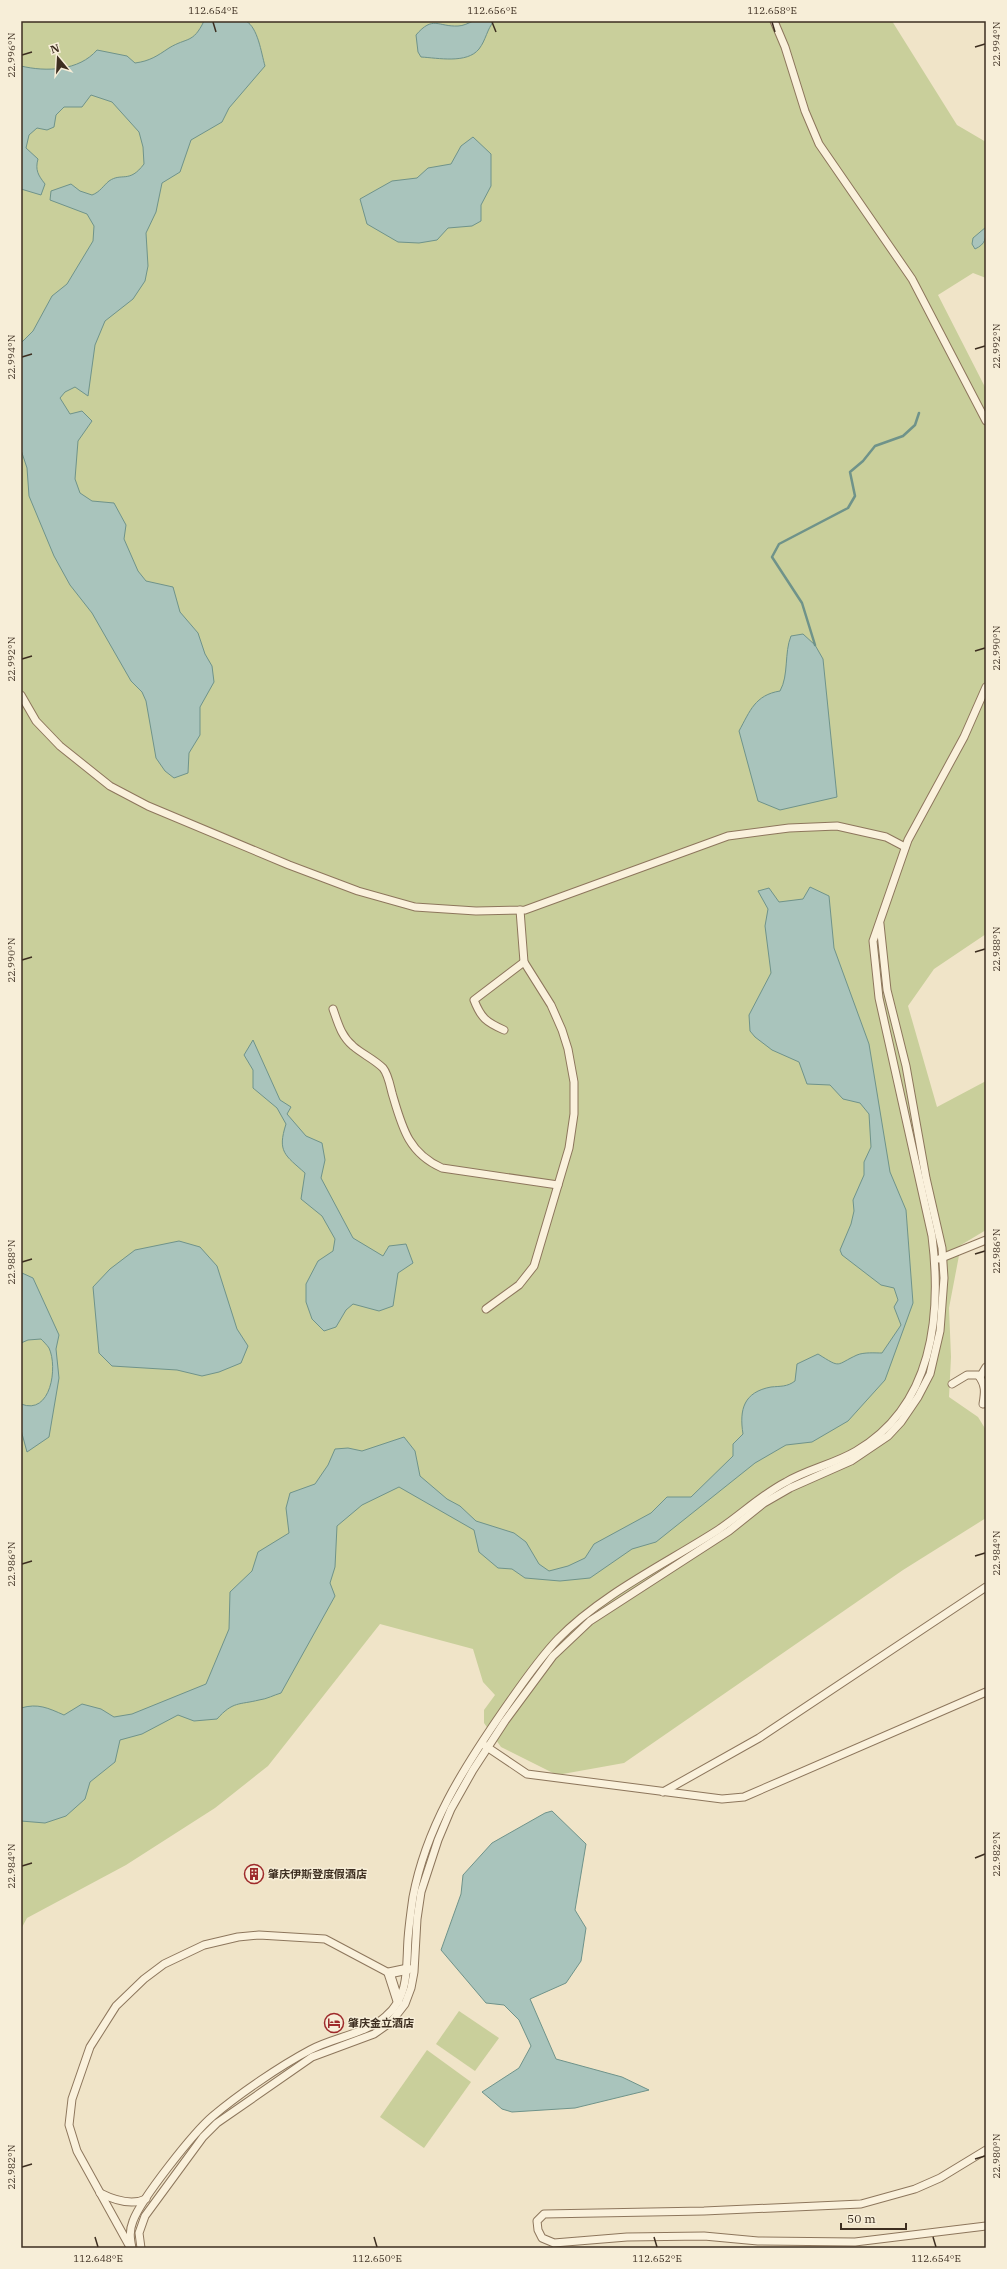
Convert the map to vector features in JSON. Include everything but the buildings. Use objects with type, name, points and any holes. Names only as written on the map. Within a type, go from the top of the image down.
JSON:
[{"type":"street","points":[[774,21],[785,47],[805,111],[819,144],[912,279],[986,421]]},
{"type":"street","points":[[132,2248],[130,2233],[131,2227],[146,2199],[199,2130],[212,2117],[284,2065],[313,2048],[370,2026],[388,2015],[398,2001],[402,1994],[408,1969],[410,1913],[417,1878],[425,1850],[443,1807],[468,1761],[518,1690],[556,1641],[588,1612],[723,1527],[762,1496],[789,1480],[836,1461],[858,1450],[881,1433],[895,1420],[923,1371],[929,1354],[932,1337],[935,1261],[932,1236],[879,998],[873,941],[905,847],[964,737],[986,687]]},
{"type":"street","points":[[21,695],[36,721],[60,746],[110,786],[154,809],[265,856],[358,891],[415,907],[476,911],[525,910],[728,836],[789,828],[837,826],[886,836],[905,847]]},
{"type":"street","points":[[486,1309],[519,1285],[534,1266],[569,1148],[574,1114],[574,1082],[562,1030],[551,1005],[524,962],[520,910]]},
{"type":"street","points":[[141,2248],[139,2233],[145,2216],[203,2137],[216,2123],[312,2057],[374,2034],[391,2022],[405,2004],[411,1988],[414,1972],[417,1919],[427,1869],[451,1809],[488,1748],[553,1656],[590,1621],[729,1530],[764,1503],[790,1488],[851,1461],[888,1436],[897,1427],[918,1398],[930,1374],[937,1351],[943,1286],[943,1258],[936,1217],[926,1178],[915,1107],[887,990],[880,921]]},
{"type":"street","points":[[504,1030],[489,1023],[480,1014],[474,1000],[524,962]]},
{"type":"street","points":[[333,1009],[340,1031],[348,1041],[383,1068],[389,1079],[406,1135],[416,1151],[430,1162],[442,1168],[558,1185]]},
{"type":"street","points":[[935,1261],[986,1240]]},
{"type":"street","points":[[980,1377],[986,1367]]},
{"type":"street","points":[[952,1384],[967,1375],[978,1375],[986,1392],[983,1404]]},
{"type":"street","points":[[663,1792],[759,1738],[986,1588]]},
{"type":"street","points":[[481,1743],[527,1774],[722,1799],[744,1797],[986,1692]]},
{"type":"street","points":[[132,2248],[76,2151],[69,2125],[72,2099],[90,2047],[116,2006],[144,1979],[164,1964],[204,1945],[259,1935],[325,1939],[389,1973],[408,1969]]},
{"type":"street","points":[[389,1973],[398,2001]]},
{"type":"street","points":[[986,2150],[940,2178],[915,2189],[861,2204],[704,2211],[544,2214],[538,2221],[538,2230],[542,2238],[554,2243],[627,2237],[696,2236],[758,2241],[855,2242],[986,2226]]},
{"type":"street","points":[[100,2193],[115,2200],[141,2201],[146,2199]]},
{"type":"green space","points":[[21,21],[892,21],[957,125],[986,142],[986,278],[973,273],[938,295],[986,389],[986,934],[934,969],[908,1006],[937,1107],[986,1081],[986,1230],[961,1245],[949,1308],[951,1357],[949,1397],[978,1417],[986,1430],[986,1518],[903,1570],[624,1763],[557,1775],[501,1747],[484,1723],[484,1710],[495,1695],[483,1682],[473,1649],[380,1624],[268,1766],[215,1808],[126,1865],[27,1918],[21,1929]]},
{"type":"green space","points":[[459,2011],[499,2038],[475,2071],[436,2044]]},
{"type":"green space","points":[[427,2050],[471,2082],[424,2148],[380,2117]]},
{"type":"water","points":[[204,21],[246,21],[250,24],[256,35],[265,66],[229,108],[222,122],[191,140],[180,172],[162,183],[156,212],[146,233],[148,266],[145,281],[133,299],[105,321],[95,345],[88,396],[75,387],[65,392],[60,398],[70,414],[82,411],[92,421],[78,441],[75,479],[80,493],[92,501],[114,503],[126,525],[124,539],[138,571],[146,581],[173,587],[180,612],[198,633],[205,654],[212,666],[214,682],[200,707],[200,735],[189,753],[188,773],[174,778],[165,771],[156,758],[146,701],[142,692],[131,681],[92,613],[70,585],[54,556],[29,496],[27,468],[21,450],[21,343],[33,331],[52,296],[67,284],[93,241],[94,226],[87,214],[50,200],[51,191],[71,184],[80,191],[92,195],[95,194],[109,181],[118,177],[130,176],[139,170],[144,164],[143,147],[139,132],[112,102],[91,95],[82,107],[64,107],[56,115],[54,127],[47,130],[37,128],[29,135],[26,148],[38,159],[38,172],[45,184],[41,195],[21,189],[21,66],[51,69],[72,66],[90,57],[97,50],[127,56],[135,63],[145,61],[193,37]]},
{"type":"water","points":[[473,21],[494,21],[481,46],[474,54],[467,57],[452,59],[421,57],[418,52],[416,35],[427,25],[436,23],[460,26]]},
{"type":"water","points":[[473,137],[491,154],[491,186],[481,205],[481,221],[472,226],[448,228],[437,240],[419,243],[398,242],[367,224],[360,199],[392,181],[417,178],[428,168],[451,164],[461,146]]},
{"type":"water","points":[[986,227],[985,240],[975,249],[972,244],[973,238]]},
{"type":"water","points":[[803,634],[815,645],[823,659],[837,797],[780,810],[758,801],[739,731],[750,711],[759,700],[772,693],[780,691],[785,678],[791,636]]},
{"type":"water","points":[[810,887],[829,896],[834,948],[869,1044],[890,1172],[906,1210],[913,1303],[885,1380],[848,1421],[812,1442],[786,1445],[755,1463],[656,1542],[632,1549],[590,1578],[560,1581],[525,1578],[512,1569],[498,1568],[479,1552],[474,1530],[399,1487],[362,1505],[337,1526],[335,1567],[330,1583],[335,1596],[281,1693],[265,1699],[232,1706],[217,1719],[194,1721],[178,1715],[142,1734],[120,1740],[115,1762],[90,1782],[85,1799],[66,1816],[45,1823],[21,1821],[21,1708],[38,1706],[48,1708],[64,1715],[82,1704],[101,1709],[114,1717],[132,1714],[206,1684],[229,1629],[230,1592],[252,1571],[258,1552],[289,1533],[286,1508],[290,1493],[315,1484],[328,1465],[335,1449],[348,1448],[362,1451],[404,1437],[415,1451],[420,1476],[447,1499],[460,1506],[476,1521],[514,1533],[526,1542],[539,1564],[549,1571],[568,1566],[585,1558],[594,1544],[651,1513],[667,1497],[691,1497],[733,1456],[733,1444],[743,1434],[743,1409],[749,1397],[762,1389],[787,1385],[795,1381],[797,1364],[818,1354],[835,1364],[838,1364],[860,1354],[882,1353],[901,1325],[894,1307],[898,1300],[894,1288],[881,1285],[842,1255],[840,1250],[851,1224],[854,1211],[853,1200],[864,1175],[864,1162],[871,1147],[869,1114],[860,1103],[843,1099],[830,1085],[807,1084],[799,1062],[772,1050],[755,1037],[750,1031],[749,1015],[771,973],[765,926],[768,909],[758,891],[769,888],[779,902],[803,899]]},
{"type":"water","points":[[253,1040],[280,1100],[291,1107],[287,1114],[306,1136],[322,1143],[325,1160],[321,1178],[353,1238],[383,1256],[389,1246],[406,1244],[413,1263],[398,1273],[393,1306],[379,1311],[353,1304],[346,1310],[336,1327],[324,1331],[312,1319],[306,1302],[306,1284],[318,1261],[333,1251],[335,1239],[322,1216],[301,1199],[305,1173],[292,1162],[283,1147],[283,1133],[286,1124],[277,1108],[253,1088],[253,1070],[244,1055]]},
{"type":"water","points":[[179,1241],[200,1247],[217,1266],[237,1329],[248,1346],[241,1363],[219,1372],[202,1376],[177,1370],[112,1366],[99,1353],[93,1287],[110,1269],[135,1250]]},
{"type":"water","points":[[22,1273],[33,1278],[59,1335],[56,1349],[59,1378],[49,1437],[27,1452],[21,1430],[21,1404],[31,1406],[39,1403],[45,1397],[50,1388],[53,1366],[49,1348],[41,1339],[28,1340],[21,1343]]},
{"type":"water","points":[[552,1811],[586,1844],[575,1910],[586,1928],[581,1961],[566,1983],[530,1999],[556,2059],[622,2077],[649,2090],[575,2108],[512,2112],[502,2109],[482,2092],[519,2068],[531,2046],[519,2020],[504,2005],[486,2003],[441,1950],[461,1894],[463,1875],[492,1843],[545,1813]]},
{"type":"waterway","points":[[815,645],[802,603],[772,557],[779,544],[848,508],[855,496],[850,472],[863,461],[875,446],[903,436],[915,425],[919,413]]},
{"type":"place","name":"肇庆伊斯登度假酒店","points":[[254,1874]]},
{"type":"place","name":"肇庆金立酒店","points":[[334,2023]]}]
